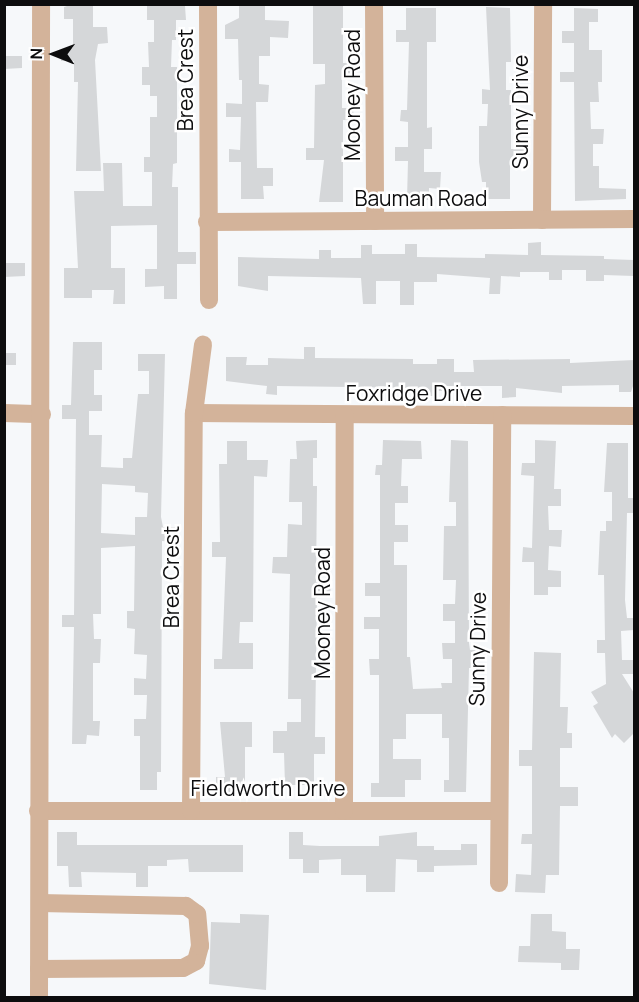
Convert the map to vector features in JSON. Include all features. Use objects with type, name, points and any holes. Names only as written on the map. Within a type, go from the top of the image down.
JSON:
[{"type":"street","points":[[39,998],[38,811],[42,414],[41,4]]},
{"type":"street","name":"Brea Crest","points":[[208,4],[209,300]]},
{"type":"street","name":"Mooney Road","points":[[374,4],[375,221]]},
{"type":"street","name":"Sunny Drive","points":[[542,220],[543,4]]},
{"type":"street","name":"Bauman Road","points":[[207,222],[634,219]]},
{"type":"street","name":"Brea Crest","points":[[191,811],[194,413],[203,345]]},
{"type":"street","points":[[4,413],[42,414]]},
{"type":"street","name":"Foxridge Drive","points":[[194,413],[634,417]]},
{"type":"street","name":"Sunny Drive","points":[[499,884],[502,415]]},
{"type":"street","name":"Mooney Road","points":[[344,811],[345,416]]},
{"type":"street","name":"Fieldworth Drive","points":[[38,811],[498,811]]},
{"type":"street","points":[[39,969],[183,968],[196,961],[200,946],[197,915],[186,906],[40,903]]},
{"type":"building","points":[[73,4],[93,4],[93,27],[107,27],[108,43],[98,44],[95,60],[101,171],[76,171],[78,82],[74,82],[74,61],[61,61],[61,49],[73,48],[73,19],[64,19],[64,7]]},
{"type":"building","points":[[147,4],[185,6],[186,20],[176,20],[176,40],[172,40],[171,67],[177,67],[177,163],[173,164],[172,187],[178,187],[178,252],[196,252],[196,264],[177,264],[177,299],[164,299],[164,286],[145,287],[145,269],[157,269],[157,225],[111,226],[111,268],[125,268],[125,304],[113,304],[114,290],[92,290],[92,298],[64,298],[64,268],[78,268],[74,191],[104,191],[103,163],[122,163],[123,206],[152,206],[152,172],[144,172],[144,157],[150,157],[150,117],[157,117],[157,96],[150,96],[150,85],[142,85],[142,67],[149,67],[148,42],[154,42],[154,20],[147,20]]},
{"type":"building","points":[[239,4],[265,4],[265,20],[289,21],[288,38],[270,37],[270,56],[259,56],[259,84],[269,85],[268,102],[256,102],[257,168],[273,168],[273,186],[263,186],[264,199],[241,199],[241,162],[229,162],[229,149],[240,150],[241,117],[226,117],[226,103],[242,104],[242,80],[239,80],[238,39],[225,39],[225,25],[239,18]]},
{"type":"building","points":[[313,4],[343,4],[343,63],[355,63],[355,76],[342,76],[342,108],[353,108],[354,120],[343,120],[343,202],[319,202],[324,160],[306,160],[306,148],[314,148],[315,85],[325,84],[325,64],[313,64]]},
{"type":"building","points":[[486,7],[510,8],[511,62],[506,62],[506,90],[511,90],[511,149],[527,149],[527,161],[510,161],[510,199],[486,199],[486,182],[482,182],[479,162],[479,126],[487,126],[488,104],[482,104],[482,89],[490,90]]},
{"type":"building","points":[[406,8],[436,8],[436,42],[427,42],[427,128],[432,127],[432,149],[424,149],[424,172],[441,172],[440,189],[429,188],[429,200],[407,199],[408,161],[395,161],[395,147],[408,147],[408,122],[400,121],[401,110],[407,110],[409,42],[396,42],[396,30],[406,30]]},
{"type":"building","points":[[574,8],[598,9],[598,22],[589,22],[589,50],[602,50],[602,82],[598,82],[599,102],[590,102],[591,129],[604,129],[603,144],[593,144],[593,166],[599,166],[599,188],[626,189],[626,199],[575,201],[574,82],[560,82],[560,72],[574,72],[574,43],[562,43],[562,31],[574,31]]},
{"type":"building","points":[[4,56],[22,56],[22,68],[4,69]]},
{"type":"building","points":[[541,242],[541,255],[604,256],[604,259],[634,260],[634,276],[604,275],[604,281],[586,281],[586,270],[562,270],[562,280],[549,280],[549,272],[520,272],[520,277],[501,276],[500,294],[489,294],[490,278],[437,274],[437,282],[414,282],[414,305],[400,305],[400,281],[376,281],[376,304],[363,304],[361,278],[268,276],[268,291],[238,286],[238,257],[319,259],[319,250],[331,250],[331,258],[361,258],[361,245],[372,245],[372,254],[405,254],[405,244],[417,244],[417,257],[485,258],[485,254],[528,255],[528,243]]},
{"type":"building","points":[[4,263],[25,263],[25,276],[4,277]]},
{"type":"building","points":[[73,342],[102,342],[102,370],[94,370],[94,395],[102,395],[102,411],[89,411],[89,435],[102,435],[101,467],[123,468],[123,458],[132,458],[138,394],[149,394],[149,371],[138,371],[138,354],[165,354],[161,517],[163,527],[175,527],[175,542],[162,541],[161,772],[157,772],[157,790],[140,790],[140,736],[134,736],[134,719],[146,719],[147,695],[134,695],[134,678],[146,679],[147,655],[134,654],[135,629],[127,628],[127,611],[134,611],[135,546],[101,548],[101,614],[93,614],[94,639],[101,639],[100,663],[93,663],[93,721],[100,721],[99,736],[87,735],[86,744],[72,744],[74,627],[62,627],[62,615],[74,615],[76,419],[62,419],[62,405],[71,405]],"holes":[[[102,484],[135,486],[135,492],[148,493],[147,517],[135,517],[135,535],[101,533]]]},
{"type":"building","points":[[304,347],[315,347],[315,358],[413,359],[413,364],[437,364],[437,359],[454,359],[454,372],[474,372],[473,360],[570,359],[570,363],[634,360],[634,383],[631,392],[619,392],[619,385],[562,386],[562,393],[516,388],[516,397],[502,398],[502,386],[446,386],[446,391],[436,391],[436,396],[421,396],[421,388],[277,386],[277,395],[266,394],[267,386],[226,381],[226,357],[247,357],[246,365],[268,365],[268,358],[304,359]]},
{"type":"building","points":[[4,353],[16,353],[16,365],[4,365]]},
{"type":"building","points":[[317,440],[317,458],[313,458],[313,486],[317,486],[316,582],[331,582],[330,596],[317,595],[315,737],[325,737],[325,754],[314,754],[314,785],[285,785],[284,753],[273,753],[273,731],[287,731],[287,722],[301,722],[301,699],[288,699],[290,574],[272,573],[273,557],[287,557],[288,524],[302,525],[302,502],[289,502],[290,459],[297,459],[296,441]]},
{"type":"building","points":[[383,440],[421,441],[422,459],[402,459],[401,486],[408,486],[408,503],[395,503],[395,525],[408,525],[408,542],[394,542],[394,565],[407,565],[407,657],[410,657],[413,689],[442,688],[441,683],[452,683],[452,659],[443,659],[442,643],[455,643],[455,621],[443,621],[443,604],[455,604],[456,580],[443,580],[444,526],[456,526],[456,502],[449,502],[451,440],[468,441],[469,643],[470,650],[477,650],[476,668],[469,668],[466,792],[444,792],[444,780],[449,780],[449,738],[442,738],[442,714],[406,714],[406,739],[393,739],[393,759],[421,759],[421,780],[405,780],[405,797],[371,797],[371,783],[379,783],[379,675],[370,675],[369,659],[379,659],[379,629],[364,629],[364,617],[380,617],[380,596],[365,596],[365,583],[380,583],[380,475],[375,475],[376,465],[382,465]]},
{"type":"building","points":[[535,440],[556,441],[554,489],[561,489],[561,506],[548,506],[549,530],[562,530],[561,547],[549,546],[548,570],[561,571],[561,587],[548,587],[548,595],[534,595],[534,562],[522,562],[523,547],[532,548],[534,476],[521,475],[522,463],[535,463]]},
{"type":"building","points":[[227,441],[247,441],[247,460],[268,460],[267,477],[254,476],[253,622],[240,622],[239,643],[253,643],[253,669],[214,669],[214,659],[222,659],[226,557],[212,557],[212,542],[220,542],[219,464],[227,464]]},
{"type":"building","points":[[607,443],[628,443],[628,498],[634,498],[634,513],[627,513],[625,600],[627,618],[634,618],[634,630],[621,631],[622,660],[633,660],[633,674],[622,674],[634,693],[634,733],[624,743],[615,734],[612,738],[593,706],[598,703],[591,692],[606,684],[605,653],[597,653],[597,640],[605,640],[604,575],[598,575],[600,531],[606,531],[606,521],[612,521],[612,492],[604,492]]},
{"type":"building","points":[[534,652],[561,653],[560,707],[568,707],[567,733],[572,733],[572,748],[560,748],[560,787],[578,787],[578,806],[560,806],[559,875],[546,875],[545,893],[515,892],[516,874],[531,875],[532,844],[521,844],[522,834],[532,834],[532,766],[519,766],[519,750],[532,750]]},
{"type":"building","points":[[220,722],[252,722],[252,747],[245,747],[245,792],[216,792],[216,777],[225,777]]},
{"type":"building","points":[[57,832],[77,832],[77,845],[243,845],[243,872],[189,872],[188,859],[167,860],[167,866],[148,866],[148,887],[136,887],[136,873],[81,872],[82,887],[69,887],[68,866],[57,866]]},
{"type":"building","points":[[289,832],[303,832],[303,845],[379,846],[379,836],[417,832],[417,846],[434,846],[434,850],[461,850],[461,844],[477,844],[477,865],[434,866],[434,872],[417,872],[417,860],[396,859],[395,892],[366,892],[366,875],[341,875],[341,859],[319,860],[319,873],[303,873],[303,859],[289,859]]},
{"type":"building","points":[[240,914],[269,915],[266,990],[209,984],[211,922],[240,923]]},
{"type":"building","points":[[531,914],[552,914],[552,931],[566,932],[566,949],[580,949],[579,970],[561,970],[561,963],[518,962],[519,946],[530,946]]}]
